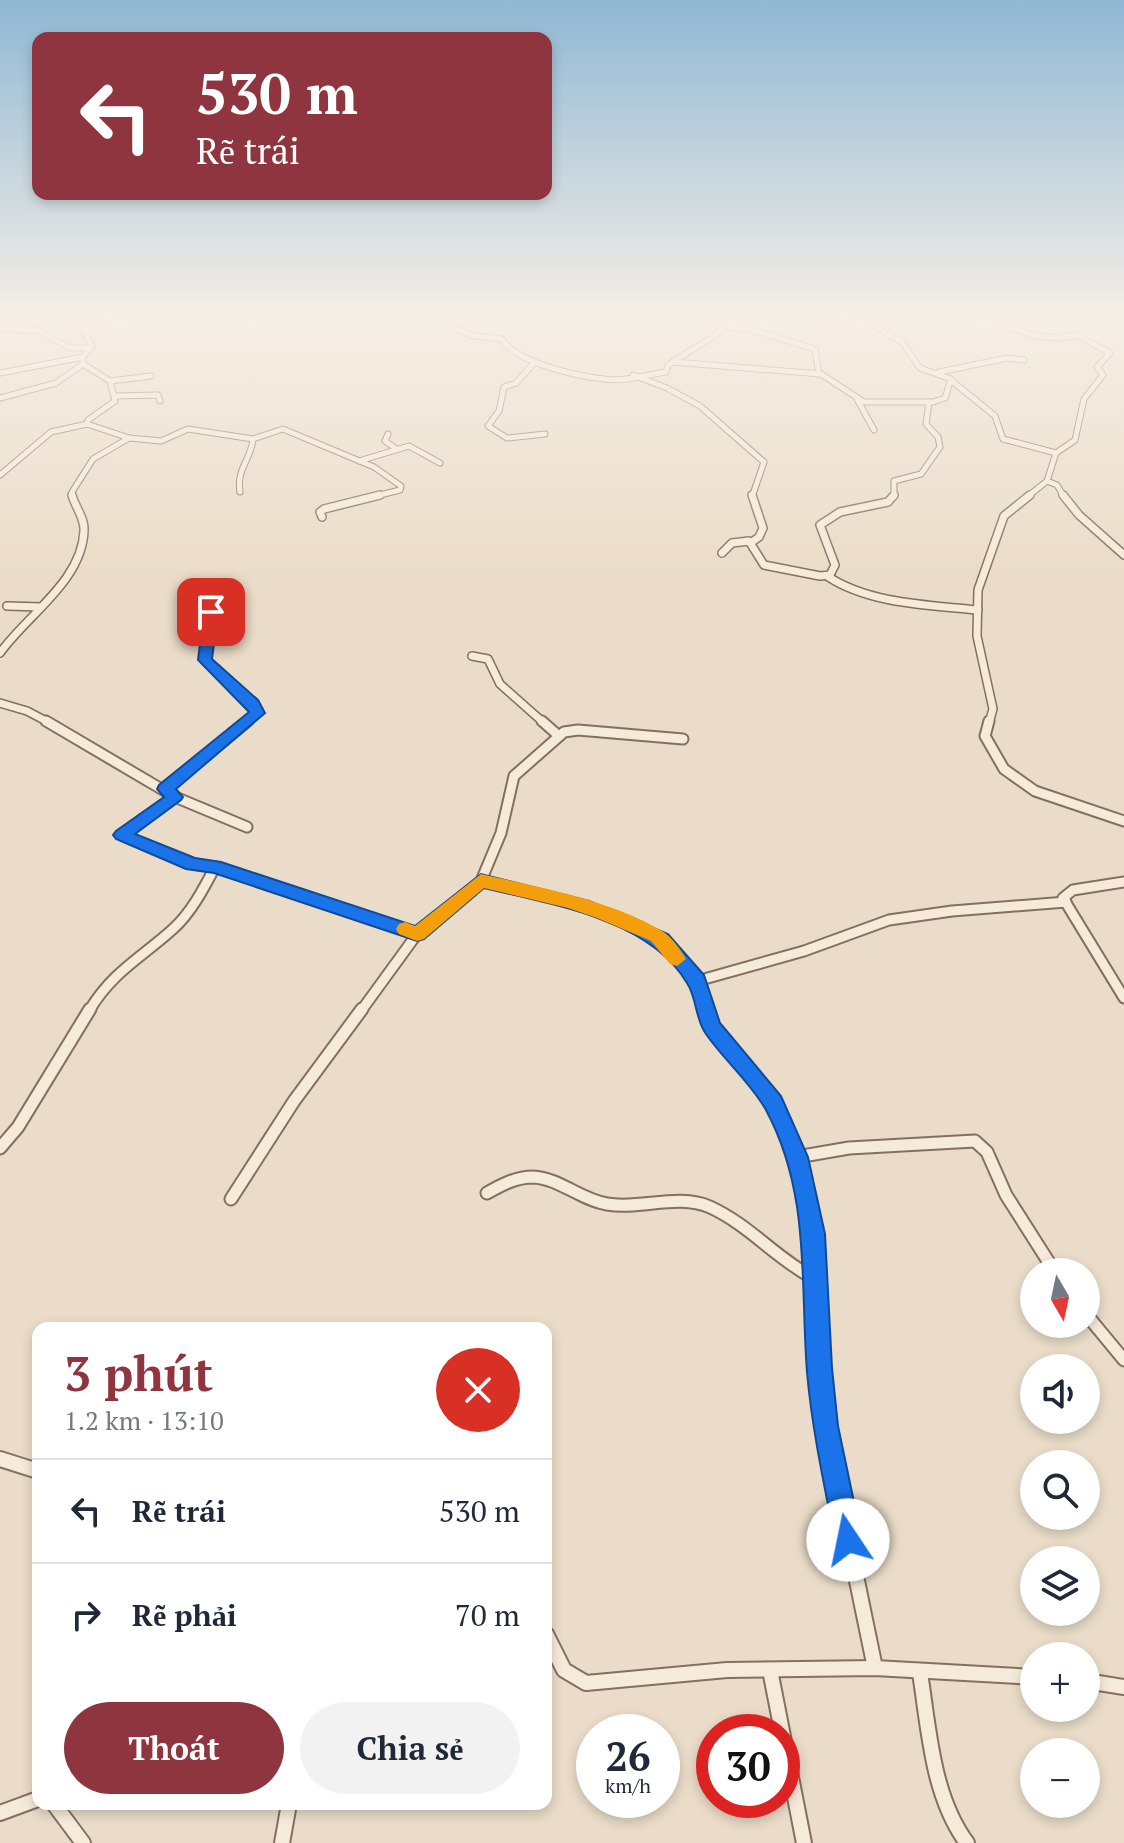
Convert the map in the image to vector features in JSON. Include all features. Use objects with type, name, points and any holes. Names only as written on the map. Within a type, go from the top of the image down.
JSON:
[{"type":"street","points":[[87,424],[88,420],[111,405]]},
{"type":"street","points":[[500,405],[488,426],[493,433],[513,440],[545,434]]},
{"type":"street","points":[[698,405],[764,462],[751,488],[752,509],[763,528],[759,537],[752,542],[732,543],[722,553]]},
{"type":"street","points":[[860,405],[874,430]]},
{"type":"street","points":[[827,576],[833,573],[835,565],[820,525],[840,512],[873,507],[892,500],[894,481],[921,474],[940,447],[938,437],[926,424],[929,405]]},
{"type":"street","points":[[982,405],[994,414],[1003,439],[1056,453]]},
{"type":"street","points":[[1083,405],[1075,441],[1056,453],[1047,481],[1005,515],[1000,523],[978,590],[977,636],[984,680],[992,703],[985,736],[999,761],[1015,778],[1035,791],[1124,821]]},
{"type":"street","points":[[2,473],[51,432],[87,424],[129,438],[165,440],[188,429],[253,439],[283,429],[309,444],[359,461],[390,477],[402,489],[372,500],[324,509],[320,512],[322,517]]},
{"type":"street","points":[[388,434],[385,441],[395,448]]},
{"type":"street","points":[[0,653],[15,631],[64,581],[85,531],[72,492],[89,463],[129,438]]},
{"type":"street","points":[[240,492],[236,480],[238,465],[253,447],[253,439]]},
{"type":"street","points":[[359,461],[395,448],[414,447],[440,463]]},
{"type":"street","points":[[1047,481],[1057,485],[1063,498],[1085,524],[1124,555]]},
{"type":"street","points":[[752,542],[764,565],[827,576],[843,588],[978,610]]},
{"type":"street","points":[[7,606],[41,607]]},
{"type":"street","points":[[165,789],[258,713],[252,703],[204,658],[211,612],[221,607]]},
{"type":"street","points":[[472,656],[488,659],[500,684],[559,736]]},
{"type":"street","points":[[0,703],[27,711],[70,733],[175,797],[247,827]]},
{"type":"street","points":[[231,1199],[294,1101],[417,934],[481,881],[501,833],[514,776],[559,736],[578,730],[683,739]]},
{"type":"street","points":[[175,797],[122,835],[193,864],[215,867],[417,934]]},
{"type":"street","points":[[0,1148],[18,1127],[102,989],[181,921],[215,867]]},
{"type":"street","points":[[481,881],[583,906],[654,934],[697,981],[711,1026],[773,1103],[797,1157],[814,1234],[825,1426],[875,1668]]},
{"type":"street","points":[[1124,882],[1073,890],[1063,898],[1124,998]]},
{"type":"street","points":[[697,981],[804,951],[889,920],[952,911],[1066,902]]},
{"type":"street","points":[[797,1157],[849,1148],[975,1141],[987,1152],[1006,1195],[1046,1258]]},
{"type":"street","points":[[487,1193],[507,1182],[533,1177],[610,1205],[686,1202],[707,1206],[750,1230],[785,1263],[815,1279]]},
{"type":"street","points":[[1100,1331],[1124,1360]]},
{"type":"street","points":[[0,1459],[32,1469]]},
{"type":"street","points":[[552,1650],[558,1665],[570,1677],[586,1683],[667,1674],[875,1668],[1020,1677]]},
{"type":"street","points":[[770,1670],[804,1843]]},
{"type":"street","points":[[920,1673],[940,1782],[957,1831],[967,1843]]},
{"type":"street","points":[[1100,1683],[1124,1687]]},
{"type":"street","points":[[0,1813],[32,1801]]},
{"type":"street","points":[[58,1810],[83,1843]]},
{"type":"street","points":[[282,1843],[288,1810]]},
{"type":"slow traffic","points":[[405,929],[417,934],[481,881],[570,902],[603,914],[658,937],[677,959]]},
{"type":"route","points":[[211,612],[204,658],[252,703],[258,713],[165,789],[175,797],[122,835],[193,864],[215,867],[417,934],[481,881],[583,906],[661,939],[697,981],[711,1026],[757,1079],[773,1103],[797,1157],[814,1234],[819,1368],[825,1426],[848,1540]]}]
